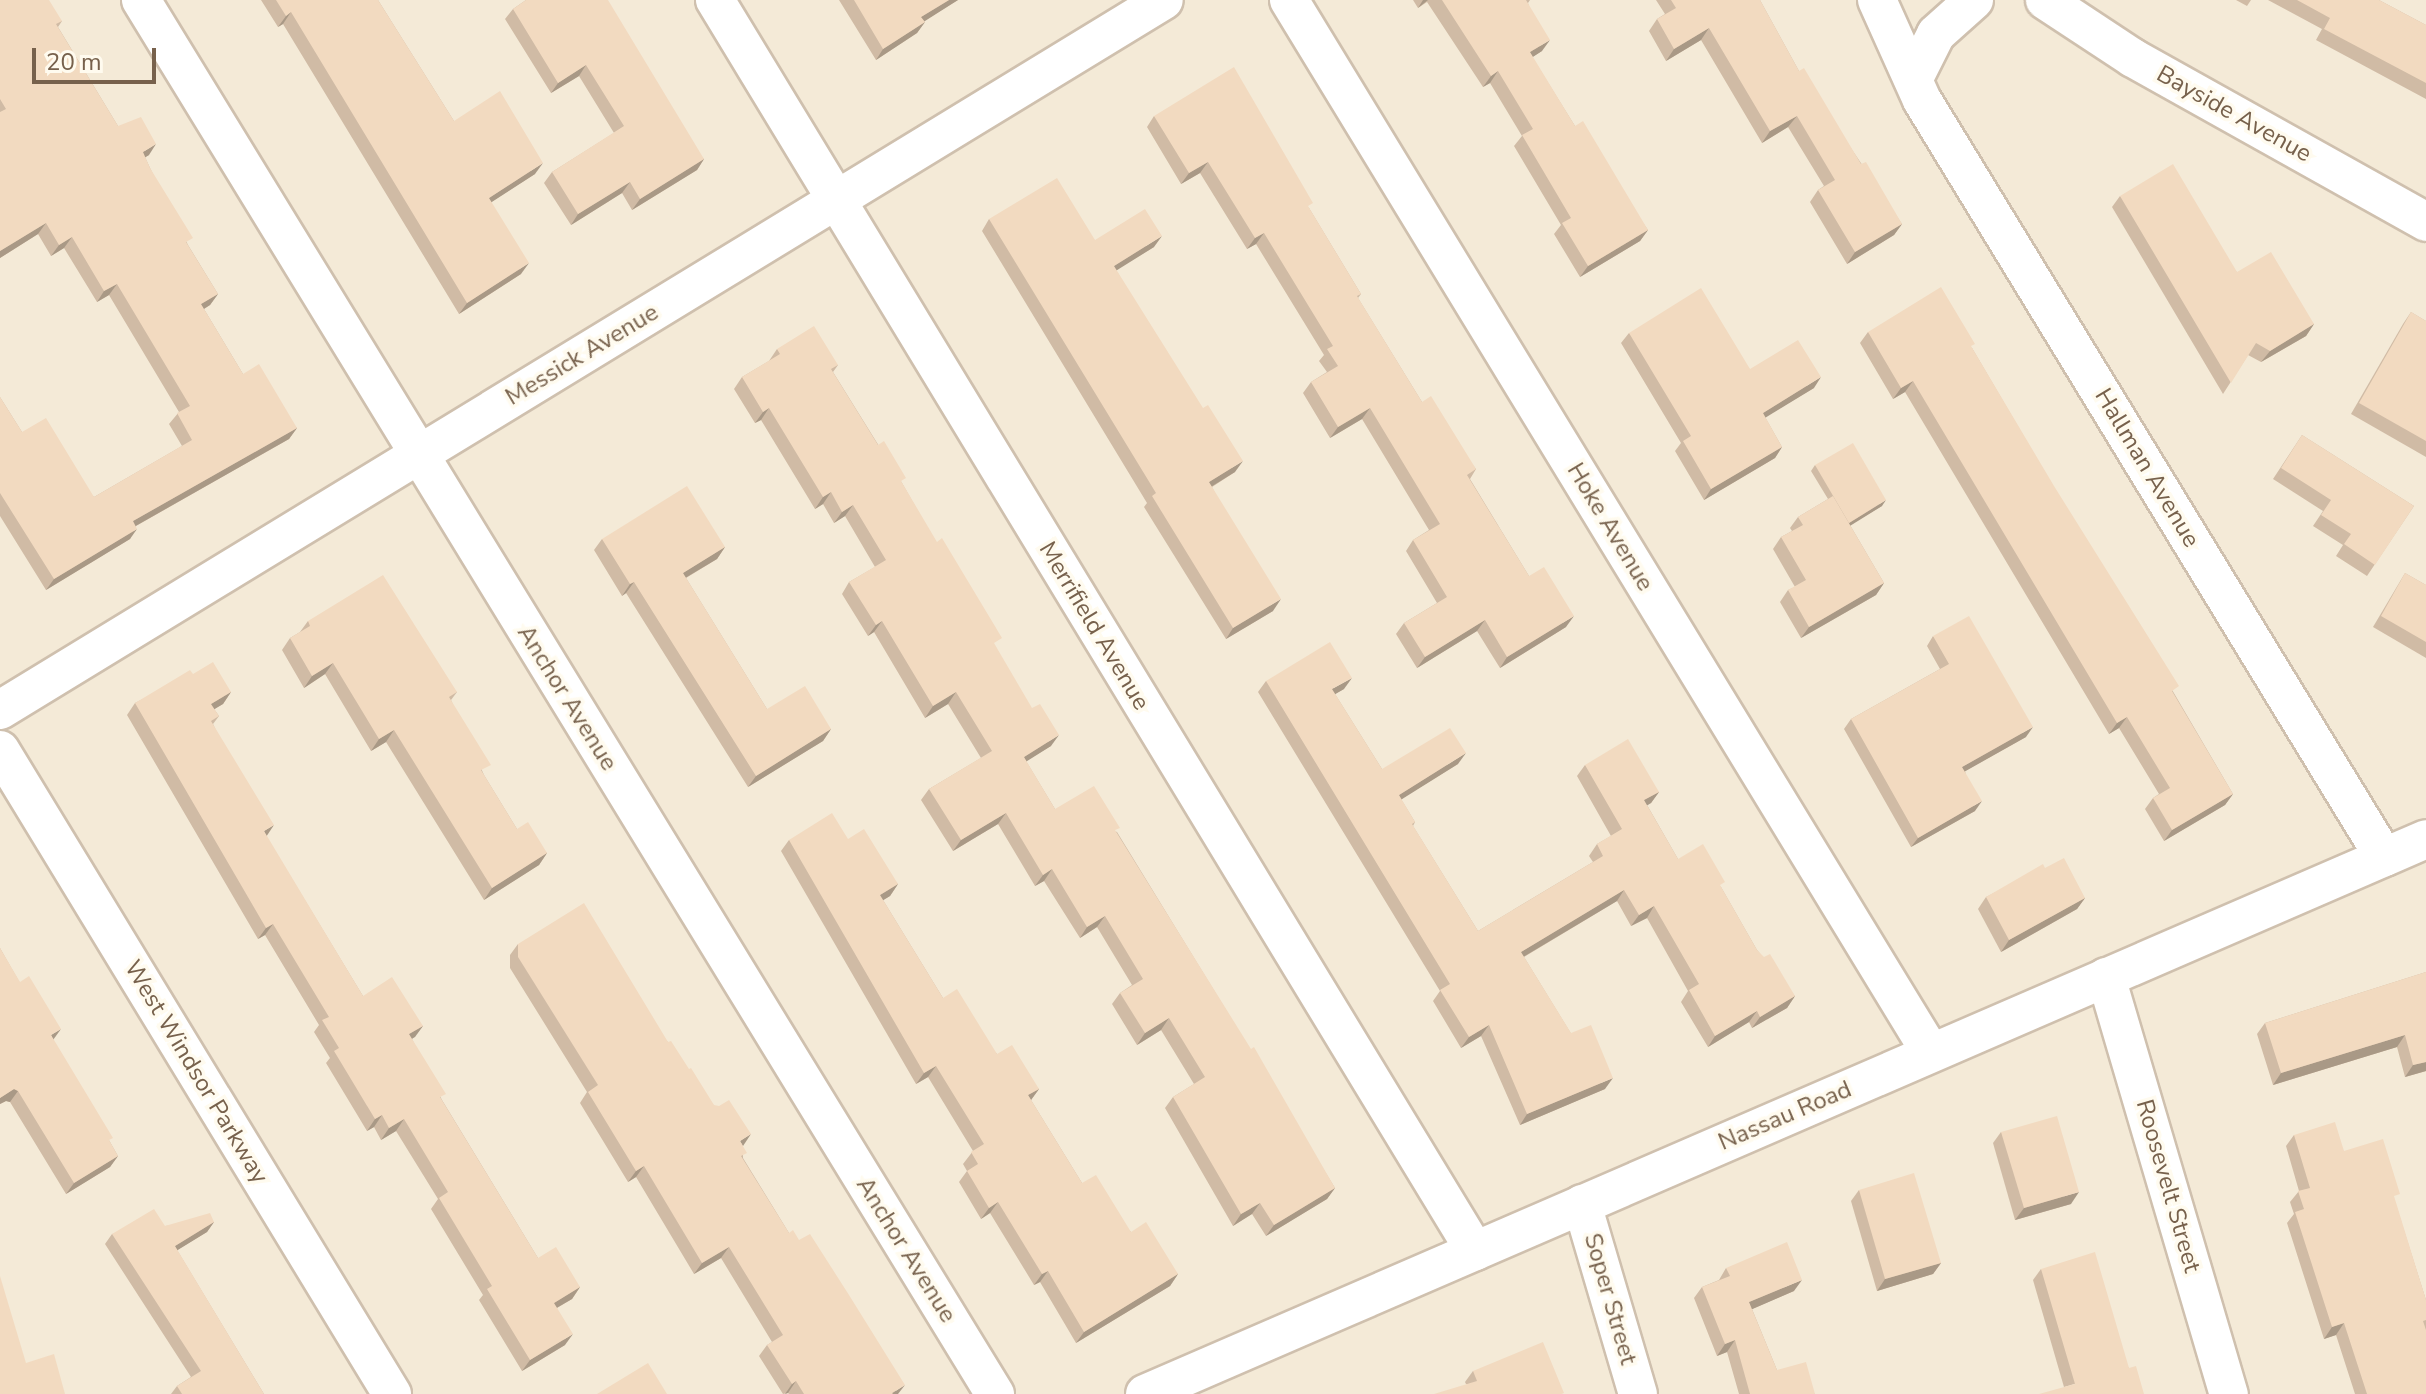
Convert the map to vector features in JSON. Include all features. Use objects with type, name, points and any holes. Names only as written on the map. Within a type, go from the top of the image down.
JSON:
[{"type":"street","name":"Anchor Avenue","points":[[141,0],[995,1394]]},
{"type":"street","name":"Merrifield Avenue","points":[[715,0],[1475,1251]]},
{"type":"street","name":"Messick Avenue","points":[[0,710],[1164,0]]},
{"type":"street","name":"Hoke Avenue","points":[[1289,0],[1931,1053]]},
{"type":"street","name":"Hallman Avenue","points":[[1877,0],[1922,100],[2384,857]]},
{"type":"street","points":[[1914,78],[1936,34],[1974,0]]},
{"type":"street","name":"Bayside Avenue","points":[[2045,0],[2133,58],[2426,222]]},
{"type":"street","name":"West Windsor Parkway","points":[[0,750],[392,1394]]},
{"type":"street","name":"Nassau Road","points":[[1145,1394],[2426,839]]},
{"type":"street","name":"Roosevelt Street","points":[[2106,977],[2229,1394]]},
{"type":"street","name":"Soper Street","points":[[1582,1204],[1638,1394]]},
{"type":"shaded area","points":[[0,0],[2426,0],[2426,1394],[0,1394]]},
{"type":"building","points":[[0,0],[49,0],[62,21],[56,24],[118,126],[141,117],[156,144],[143,152],[193,238],[186,242],[218,294],[201,304],[243,374],[259,364],[297,428],[133,521],[137,529],[54,579],[0,493],[0,397],[22,432],[46,418],[94,497],[192,440],[177,413],[190,406],[117,284],[104,291],[72,237],[59,245],[46,223],[0,251],[0,112],[6,109],[0,99]]},
{"type":"building","points":[[276,0],[378,0],[454,121],[500,91],[543,163],[489,198],[529,263],[467,303],[291,12],[286,16]]},
{"type":"building","points":[[526,0],[608,0],[704,159],[640,199],[630,182],[578,214],[552,172],[624,126],[586,65],[558,83],[513,9]]},
{"type":"building","points":[[854,0],[949,0],[921,17],[925,22],[883,49]]},
{"type":"building","points":[[1442,0],[1526,0],[1550,40],[1530,52],[1575,126],[1583,121],[1648,230],[1588,266],[1562,223],[1571,218],[1522,135],[1533,129],[1498,71],[1491,76]]},
{"type":"building","points":[[1671,0],[1760,0],[1799,71],[1804,68],[1861,164],[1866,162],[1902,224],[1855,252],[1818,190],[1835,180],[1797,116],[1770,131],[1709,28],[1674,49],[1657,19],[1676,8]]},
{"type":"building","points":[[2297,0],[2379,0],[2426,25],[2426,83],[2324,29],[2330,18]]},
{"type":"building","points":[[1234,67],[1313,203],[1308,206],[1361,294],[1357,296],[1422,402],[1431,396],[1476,469],[1467,475],[1529,576],[1544,567],[1574,616],[1507,657],[1485,620],[1425,657],[1404,623],[1447,597],[1413,540],[1440,524],[1370,408],[1338,427],[1311,382],[1338,366],[1327,349],[1333,346],[1264,233],[1255,238],[1208,162],[1189,173],[1154,116]]},
{"type":"building","points":[[2173,164],[2237,272],[2271,252],[2314,324],[2270,351],[2256,343],[2231,383],[2120,196]]},
{"type":"building","points":[[1057,178],[1095,240],[1145,209],[1162,236],[1114,266],[1203,408],[1208,405],[1243,461],[1209,482],[1281,599],[1233,628],[1152,496],[1156,493],[989,219]]},
{"type":"building","points":[[1941,287],[1975,344],[1971,346],[2054,486],[2179,686],[2172,691],[2233,794],[2172,830],[2153,798],[2170,788],[2127,717],[2117,723],[1913,381],[1901,388],[1868,332]]},
{"type":"building","points":[[1701,288],[1750,369],[1798,340],[1821,377],[1763,413],[1782,447],[1711,489],[1683,441],[1691,436],[1629,333]]},
{"type":"building","points":[[2411,312],[2426,321],[2426,441],[2359,403]]},
{"type":"building","points":[[814,326],[838,365],[831,369],[878,445],[884,441],[906,478],[901,481],[937,542],[942,538],[1002,638],[994,643],[1032,708],[1040,704],[1059,735],[1024,757],[1055,809],[1094,786],[1120,828],[1115,830],[1251,1049],[1254,1047],[1335,1188],[1274,1225],[1260,1203],[1241,1214],[1173,1097],[1205,1077],[1169,1018],[1145,1033],[1120,993],[1143,979],[1105,916],[1087,927],[1052,869],[1043,875],[1006,813],[961,840],[929,789],[992,751],[956,692],[933,706],[882,621],[876,625],[849,582],[886,560],[853,505],[842,512],[831,492],[823,497],[769,408],[763,412],[742,377],[780,354],[777,349]]},
{"type":"building","points":[[2302,435],[2414,506],[2375,565],[2344,544],[2351,534],[2321,515],[2331,500],[2281,468]]},
{"type":"building","points":[[1853,443],[1886,500],[1849,523],[1815,465]]},
{"type":"building","points":[[687,486],[725,547],[683,573],[767,709],[805,686],[831,729],[756,776],[634,582],[630,584],[602,539]]},
{"type":"building","points":[[1833,496],[1884,583],[1809,627],[1788,590],[1806,580],[1781,537],[1803,525],[1798,517]]},
{"type":"building","points":[[2405,573],[2426,585],[2426,642],[2381,616]]},
{"type":"building","points":[[383,575],[457,692],[449,697],[491,765],[481,770],[517,829],[528,822],[547,853],[492,888],[394,730],[379,739],[333,663],[312,676],[290,638],[310,626],[308,621]]},
{"type":"building","points":[[1969,616],[2033,727],[1962,767],[1982,801],[1918,838],[1851,719],[1949,664],[1933,636]]},
{"type":"building","points":[[1330,642],[1352,678],[1332,689],[1382,769],[1450,728],[1466,753],[1399,795],[1415,822],[1412,824],[1478,931],[1603,856],[1597,844],[1622,829],[1585,765],[1628,739],[1659,792],[1644,800],[1678,859],[1703,844],[1725,882],[1720,885],[1757,950],[1764,957],[1770,954],[1795,996],[1760,1017],[1757,1011],[1715,1036],[1689,990],[1699,984],[1654,906],[1639,915],[1624,890],[1521,952],[1571,1033],[1591,1025],[1613,1078],[1527,1114],[1489,1025],[1469,1037],[1440,990],[1450,984],[1266,681]]},
{"type":"building","points":[[213,662],[231,692],[211,704],[219,716],[211,721],[274,825],[264,831],[363,996],[392,977],[423,1026],[409,1034],[446,1094],[440,1097],[538,1258],[556,1247],[580,1287],[554,1303],[573,1334],[530,1360],[487,1289],[492,1286],[439,1198],[448,1192],[404,1119],[389,1128],[382,1115],[375,1119],[334,1051],[339,1048],[322,1020],[329,1017],[273,924],[266,928],[135,703],[190,670],[193,674]]},
{"type":"building","points":[[832,813],[848,839],[864,829],[898,884],[880,895],[943,998],[957,989],[997,1054],[1012,1045],[1039,1089],[1028,1095],[1082,1183],[1096,1175],[1131,1232],[1146,1222],[1178,1274],[1084,1332],[1048,1271],[1042,1274],[998,1202],[989,1208],[967,1171],[978,1164],[971,1152],[984,1144],[936,1066],[924,1073],[789,840]]},
{"type":"building","points":[[2064,858],[2085,898],[2009,940],[1986,897],[2043,864],[2045,868]]},
{"type":"building","points":[[584,903],[668,1042],[671,1041],[691,1068],[714,1105],[719,1106],[729,1100],[751,1134],[740,1141],[747,1153],[741,1156],[789,1233],[793,1230],[799,1240],[810,1234],[849,1295],[905,1385],[893,1394],[804,1394],[796,1381],[792,1384],[767,1345],[783,1335],[729,1247],[702,1263],[644,1166],[636,1171],[588,1092],[598,1085],[518,957],[518,944]]},
{"type":"building","points":[[0,948],[20,982],[29,976],[61,1029],[51,1035],[113,1138],[109,1140],[118,1156],[74,1183],[18,1091],[14,1089],[0,1098]]},
{"type":"building","points":[[2426,972],[2426,1062],[2413,1065],[2405,1035],[2281,1073],[2265,1023]]},
{"type":"building","points":[[2057,1116],[2079,1192],[2024,1208],[2001,1132]]},
{"type":"building","points":[[2335,1122],[2344,1151],[2383,1139],[2400,1194],[2394,1196],[2426,1300],[2426,1320],[2423,1321],[2426,1330],[2426,1394],[2367,1394],[2344,1323],[2332,1327],[2295,1212],[2304,1209],[2298,1191],[2310,1188],[2294,1135]]},
{"type":"building","points":[[1914,1173],[1941,1263],[1885,1279],[1859,1190]]},
{"type":"building","points":[[154,1209],[165,1226],[210,1213],[214,1222],[175,1246],[264,1394],[182,1394],[177,1386],[201,1371],[112,1234]]},
{"type":"building","points":[[1787,1242],[1802,1280],[1749,1302],[1777,1370],[1806,1362],[1815,1394],[1750,1394],[1735,1340],[1725,1344],[1702,1287],[1730,1276],[1726,1268]]},
{"type":"building","points":[[2095,1252],[2129,1368],[2136,1366],[2144,1394],[2039,1394],[2075,1384],[2041,1269]]},
{"type":"building","points":[[0,1276],[26,1363],[54,1354],[65,1394],[0,1394]]},
{"type":"building","points":[[1543,1342],[1564,1393],[1434,1394],[1477,1381],[1473,1371]]},
{"type":"building","points":[[648,1363],[667,1394],[597,1394]]}]
